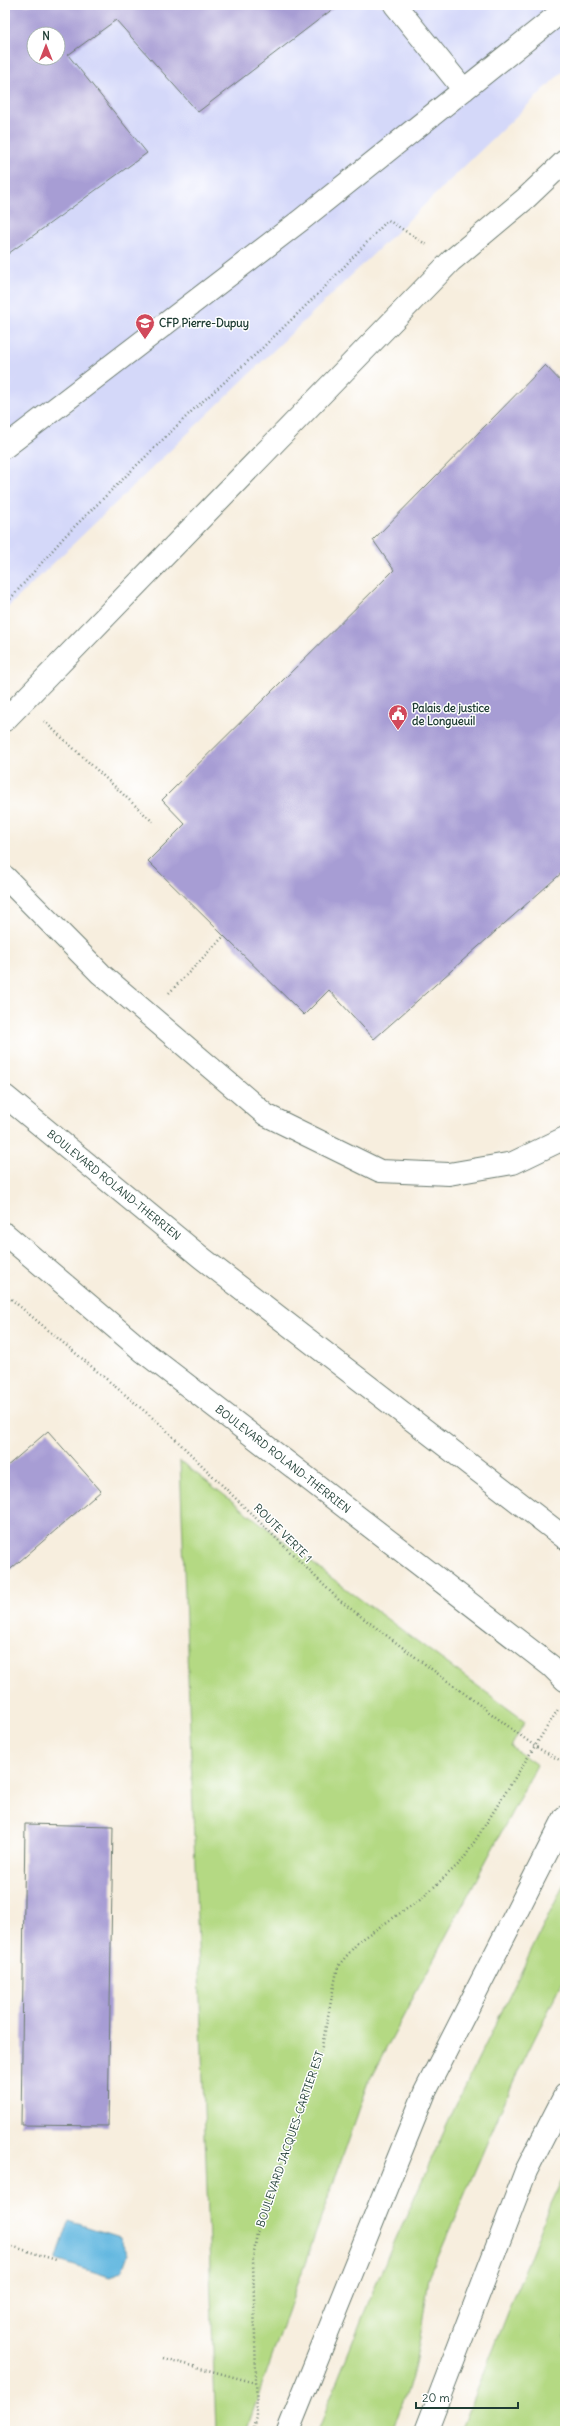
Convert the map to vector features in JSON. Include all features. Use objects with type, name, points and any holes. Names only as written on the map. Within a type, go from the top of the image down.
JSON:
[{"type":"main road","points":[[395,5],[464,90]]},
{"type":"main road","points":[[5,447],[289,230],[565,9]]},
{"type":"main road","points":[[5,720],[451,260],[525,199],[565,161]]},
{"type":"main road","points":[[5,877],[100,974],[266,1114],[380,1171],[450,1174],[513,1163],[565,1138]]},
{"type":"main road","name":"BOULEVARD ROLAND-THERRIEN","points":[[5,1096],[202,1258],[565,1538]]},
{"type":"main road","name":"BOULEVARD ROLAND-THERRIEN","points":[[5,1234],[144,1352],[551,1666],[565,1680]]},
{"type":"main road","points":[[288,2431],[425,2092],[565,1817]]},
{"type":"main road","points":[[426,2431],[526,2171],[565,2095]]},
{"type":"path","points":[[5,605],[65,536],[193,410],[255,355],[322,290],[388,220],[451,260]]},
{"type":"path","points":[[23,701],[153,822]]},
{"type":"path","points":[[148,1014],[224,936]]},
{"type":"path","name":"ROUTE VERTE 1","points":[[5,1294],[160,1424],[339,1600],[536,1747],[565,1763]]},
{"type":"path","name":"BOULEVARD JACQUES-CARTIER EST","points":[[253,2431],[257,2417],[253,2259],[257,2233],[267,2197],[290,2144],[321,2051],[338,1966],[360,1940],[420,1900],[463,1860],[536,1747],[561,1704]]},
{"type":"path","points":[[5,2244],[56,2260]]},
{"type":"path","points":[[163,2358],[256,2383]]},
{"type":"shaded area","name":"CFP Pierre-Dupuy","points":[[5,5],[565,5],[565,69],[5,610]]},
{"type":"green space","points":[[180,1461],[337,1582],[525,1721],[511,1747],[537,1765],[370,2079],[246,2431],[216,2431]]},
{"type":"green space","points":[[565,1882],[565,1977],[514,2080],[429,2277],[420,2339],[411,2381],[392,2431],[317,2431],[379,2276],[456,2105]]},
{"type":"green space","points":[[565,2174],[565,2431],[461,2431],[551,2204]]},
{"type":"water","points":[[69,2221],[119,2237],[128,2254],[122,2271],[110,2277],[56,2260]]},
{"type":"building","points":[[5,5],[338,5],[198,112],[116,20],[68,55],[147,153],[5,256]]},
{"type":"building","name":"Palais de justice de Longueuil","points":[[545,365],[565,386],[565,870],[374,1039],[329,990],[304,1015],[148,861],[185,824],[162,800],[394,570],[373,540]]},
{"type":"building","points":[[48,1431],[101,1491],[5,1574],[5,1468]]},
{"type":"building","points":[[25,1824],[113,1826],[108,2126],[21,2125]]},
{"type":"building","points":[[99,2428],[108,2431],[98,2431]]},
{"type":"place","name":"CFP Pierre-Dupuy","points":[[145,340]]},
{"type":"place","name":"Palais de justice de Longueuil","points":[[398,731]]}]
